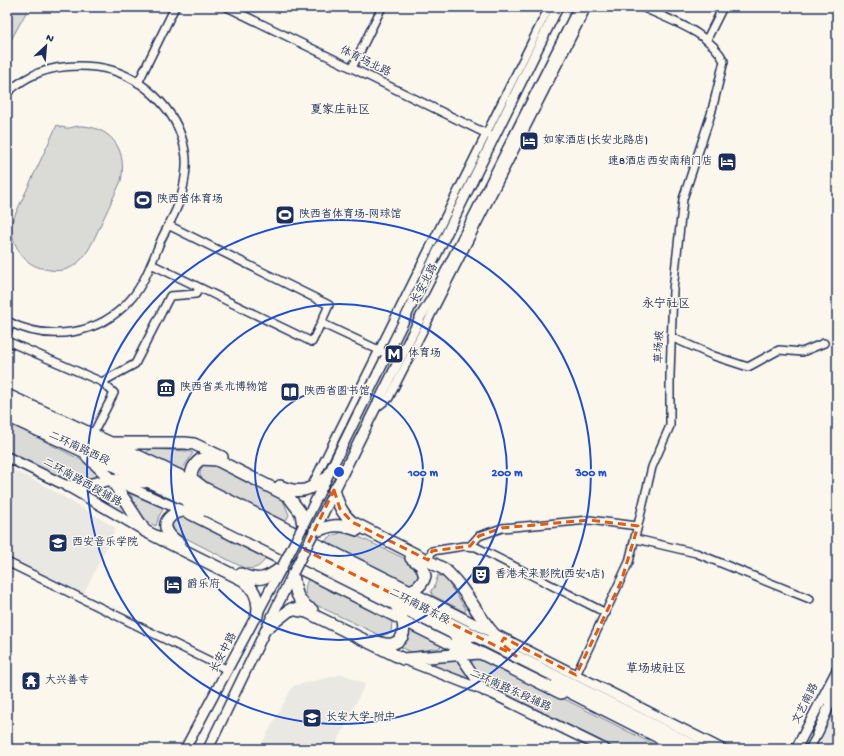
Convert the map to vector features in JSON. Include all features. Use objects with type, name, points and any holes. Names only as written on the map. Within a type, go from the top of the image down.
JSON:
[{"type":"highway","points":[[7,395],[93,434],[410,591]]},
{"type":"highway","name":"二环南路西段","points":[[7,404],[137,466]]},
{"type":"highway","name":"二环南路西段","points":[[7,416],[80,448],[150,482]]},
{"type":"highway","points":[[111,443],[194,444],[294,491],[310,489],[325,479]]},
{"type":"highway","points":[[111,443],[137,466]]},
{"type":"highway","points":[[80,448],[112,479],[145,531],[243,580],[251,586],[259,606],[257,616]]},
{"type":"highway","points":[[204,488],[191,478],[191,471],[195,464],[201,459],[217,460],[288,496],[301,513],[303,526]]},
{"type":"highway","name":"二环南路东段","points":[[137,466],[700,749]]},
{"type":"highway","points":[[67,486],[81,487],[112,479],[150,482]]},
{"type":"highway","name":"二环南路东段","points":[[150,482],[397,608],[535,674],[682,749]]},
{"type":"highway","points":[[334,490],[340,509],[344,516],[352,522],[428,560],[444,569],[452,576],[490,631],[516,656]]},
{"type":"highway","points":[[215,515],[190,509],[181,510],[174,513],[168,519],[166,529],[170,537],[178,543],[253,579],[270,575],[282,567]]},
{"type":"highway","points":[[314,532],[328,526],[338,524],[349,527],[417,560],[421,565],[425,576],[420,585],[410,591],[385,590]]},
{"type":"highway","points":[[293,573],[295,588],[301,603],[380,643],[392,645],[400,640],[404,631],[402,620],[397,608]]},
{"type":"highway","points":[[397,608],[480,653],[670,749]]},
{"type":"highway","points":[[268,627],[291,609],[299,610],[403,659],[460,651],[480,653]]},
{"type":"highway","points":[[511,668],[535,674]]},
{"type":"main road","name":"长安北路","points":[[282,567],[303,526],[383,352],[490,135],[558,7]]},
{"type":"main road","name":"长安北路","points":[[293,573],[421,316],[433,297],[525,117],[579,7]]},
{"type":"main road","name":"二环南路西段辅路","points":[[7,457],[67,486],[145,531]]},
{"type":"main road","points":[[112,479],[138,489],[181,510],[402,620],[460,651],[484,691]]},
{"type":"main road","name":"长安中路","points":[[185,749],[282,567]]},
{"type":"main road","points":[[208,749],[293,573]]},
{"type":"main road","points":[[410,591],[722,749]]},
{"type":"main road","name":"二环南路东段辅路","points":[[403,659],[484,691],[605,749]]},
{"type":"main road","name":"文艺南路","points":[[796,749],[837,670]]},
{"type":"main road","name":"文艺南路","points":[[801,749],[835,689],[837,678]]},
{"type":"main road","points":[[817,734],[835,689]]},
{"type":"street","points":[[138,83],[175,7]]},
{"type":"street","name":"体育场北路","points":[[226,7],[490,135]]},
{"type":"street","points":[[352,68],[382,7]]},
{"type":"street","points":[[490,135],[549,7]]},
{"type":"street","points":[[374,410],[389,398],[587,7]]},
{"type":"street","name":"草场坡","points":[[576,675],[624,576],[636,539],[652,467],[670,426],[673,290],[683,199],[711,114],[724,61],[719,50],[707,39],[642,7]]},
{"type":"street","points":[[707,39],[723,7]]},
{"type":"street","points":[[7,93],[20,81],[41,71],[59,66],[80,65],[104,68],[120,73],[138,83],[167,109],[179,130],[186,151],[186,173],[182,195],[151,264],[131,299],[116,313],[90,328],[55,335],[31,331],[9,322],[7,332]]},
{"type":"street","points":[[151,264],[312,342],[329,305],[168,225]]},
{"type":"street","points":[[102,382],[135,364],[170,296],[196,294],[200,288]]},
{"type":"street","points":[[310,489],[383,352],[321,323]]},
{"type":"street","points":[[671,337],[714,356],[748,367],[779,350],[802,352],[824,343]]},
{"type":"street","points":[[7,341],[102,382],[114,393],[93,434]]},
{"type":"street","points":[[470,546],[479,536],[502,528],[589,520],[638,526]]},
{"type":"street","points":[[636,539],[696,553],[810,599]]},
{"type":"street","points":[[428,560],[432,551],[470,546],[476,547],[606,613]]},
{"type":"street","points":[[7,562],[228,670]]},
{"type":"street","points":[[810,749],[817,734]]},
{"type":"highlighted area","points":[[334,490],[340,509],[352,522],[428,560],[432,551],[470,546],[479,536],[502,528],[589,520],[638,526],[621,582],[576,675],[504,638],[501,643],[516,656],[305,550]]},
{"type":"shaded area","points":[[7,7],[24,7],[28,9],[7,47]]},
{"type":"shaded area","points":[[57,125],[65,128],[83,126],[94,128],[103,132],[111,137],[116,144],[122,161],[121,181],[91,246],[80,261],[72,267],[64,270],[41,268],[30,263],[22,256],[12,235],[7,232]]},
{"type":"shaded area","points":[[7,422],[85,462],[105,478],[72,483],[7,451]]},
{"type":"shaded area","points":[[151,449],[188,451],[193,453],[182,470],[145,453]]},
{"type":"shaded area","points":[[205,464],[217,465],[283,500],[289,515],[285,523],[202,481],[200,472]]},
{"type":"shaded area","name":"西安音乐学院","points":[[7,467],[40,483],[116,528],[83,595],[7,558]]},
{"type":"shaded area","points":[[112,487],[127,511],[125,516],[90,493]]},
{"type":"shaded area","points":[[129,491],[163,505],[164,508],[159,516],[156,526],[147,521],[143,516],[136,506]]},
{"type":"shaded area","points":[[185,515],[267,556],[257,567],[251,569],[244,568],[174,532],[172,523],[174,519]]},
{"type":"shaded area","points":[[342,532],[355,535],[416,564],[421,578],[411,586],[324,544],[328,538]]},
{"type":"shaded area","points":[[438,575],[445,578],[466,609],[465,612],[432,595],[431,590],[434,588]]},
{"type":"shaded area","points":[[309,577],[388,616],[392,621],[391,633],[381,636],[312,603],[307,597],[305,591]]},
{"type":"shaded area","points":[[410,629],[443,644],[440,648],[411,652],[401,647],[409,637]]},
{"type":"shaded area","points":[[477,659],[493,663],[663,749],[617,749],[491,687],[472,665],[472,660]]},
{"type":"shaded area","points":[[456,660],[470,679],[423,663]]},
{"type":"shaded area","name":"长安大学-附中","points":[[343,674],[365,684],[334,749],[259,749],[293,686]]},
{"type":"shaded area","points":[[837,700],[837,749],[813,749]]},
{"type":"place","name":"如家酒店(长安北路店)","points":[[529,141]]},
{"type":"place","name":"速8酒店西安南稍门店","points":[[727,162]]},
{"type":"place","name":"陕西省体育场","points":[[143,200]]},
{"type":"place","name":"陕西省体育场-网球馆","points":[[285,215]]},
{"type":"place","name":"体育场","points":[[394,354]]},
{"type":"place","name":"陕西省美术博物馆","points":[[166,388]]},
{"type":"place","name":"陕西省图书馆","points":[[290,392]]},
{"type":"place","name":"西安音乐学院","points":[[58,543]]},
{"type":"place","name":"香港未来影院(西安1店)","points":[[481,575]]},
{"type":"place","name":"爵乐府","points":[[173,585]]},
{"type":"place","name":"大兴善寺","points":[[31,681]]},
{"type":"place","name":"长安大学-附中","points":[[312,718]]},
{"type":"district","name":"夏家庄社区","points":[[340,111]]},
{"type":"district","name":"永宁社区","points":[[666,305]]},
{"type":"district","name":"草场坡社区","points":[[656,670]]}]
